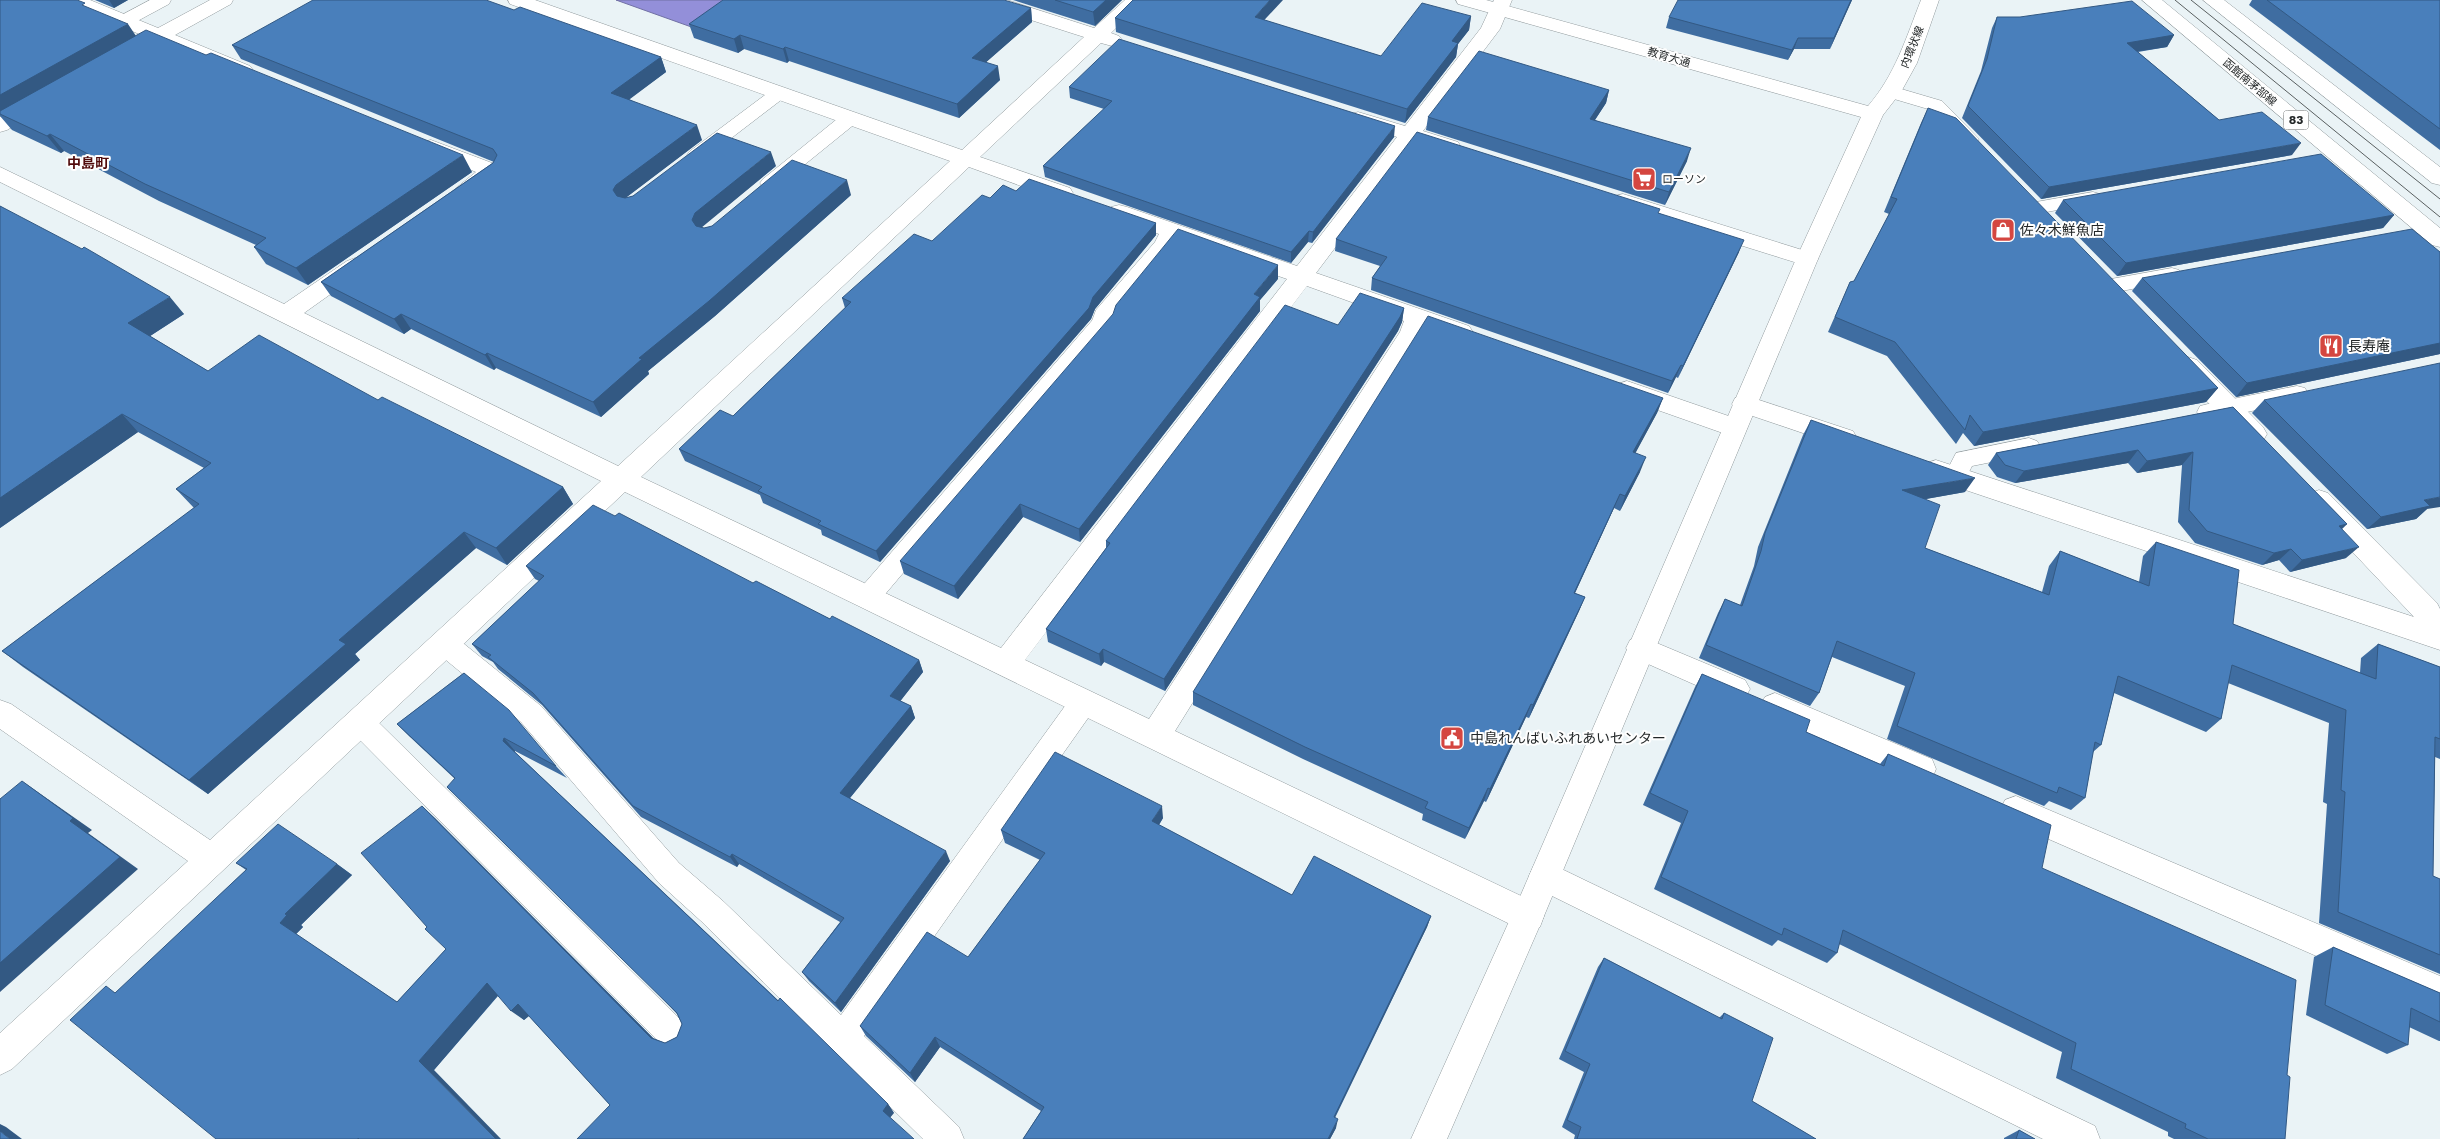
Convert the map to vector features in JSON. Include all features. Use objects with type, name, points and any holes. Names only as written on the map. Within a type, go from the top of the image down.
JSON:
[{"type":"street","points":[[74,0],[261,77]]},
{"type":"street","points":[[134,50],[224,0]]},
{"type":"street","points":[[517,0],[849,119],[1484,340]]},
{"type":"street","points":[[988,0],[1126,44]]},
{"type":"street","points":[[0,1057],[1136,0]]},
{"type":"street","name":"教育大通","points":[[1465,0],[1500,4],[1873,114]]},
{"type":"street","name":"内環状線","points":[[1429,1139],[1528,916],[1640,648],[1807,258],[1873,114],[1890,92],[1907,63],[1930,0]]},
{"type":"street","name":"函館南茅部線","points":[[2152,0],[2328,157],[2433,234]]},
{"type":"street","points":[[2212,0],[2440,178]]},
{"type":"street","points":[[1005,665],[1490,29],[1500,4]]},
{"type":"street","points":[[1890,92],[1935,105],[1982,153]]},
{"type":"street","points":[[0,126],[50,97]]},
{"type":"street","points":[[1343,113],[1466,152]]},
{"type":"street","points":[[409,137],[492,171],[452,199]]},
{"type":"street","points":[[0,174],[285,316],[620,479],[1528,916]]},
{"type":"street","points":[[1608,196],[1807,258]]},
{"type":"street","points":[[2029,201],[2056,229]]},
{"type":"street","points":[[1104,321],[1104,316],[1165,245],[1172,230]]},
{"type":"street","points":[[285,316],[372,254]]},
{"type":"street","points":[[2104,279],[2132,308]]},
{"type":"street","points":[[1155,736],[1412,333],[1417,317]]},
{"type":"street","points":[[2173,351],[2270,450]]},
{"type":"street","points":[[1604,383],[1864,445]]},
{"type":"street","points":[[1910,461],[2435,636]]},
{"type":"street","points":[[2304,485],[2427,611],[2435,636]]},
{"type":"street","points":[[1640,648],[1949,781]]},
{"type":"street","points":[[0,713],[211,859]]},
{"type":"street","points":[[1995,800],[2440,993]]},
{"type":"street","points":[[1545,876],[2082,1139]]},
{"type":"lane","points":[[124,21],[163,0]]},
{"type":"lane","points":[[686,164],[779,93]]},
{"type":"lane","points":[[753,197],[849,119]]},
{"type":"lane","points":[[2029,201],[2114,194]]},
{"type":"lane","points":[[2398,234],[2433,234]]},
{"type":"lane","points":[[2104,279],[2187,272]]},
{"type":"lane","points":[[867,598],[1104,321]]},
{"type":"lane","points":[[2190,416],[2315,390]]},
{"type":"lane","points":[[1956,476],[1964,460],[2052,442]]},
{"type":"lane","points":[[444,643],[531,714],[669,873],[712,911],[947,1139]]},
{"type":"lane","points":[[843,1039],[1084,703]]},
{"type":"lane","points":[[359,721],[674,1035]]},
{"type":"shaded area","points":[[616,0],[737,0],[697,29]]},
{"type":"building","points":[[0,0],[77,0],[85,3],[82,5],[128,24],[0,95]]},
{"type":"building","points":[[313,0],[486,0],[514,10],[520,7],[661,57],[611,93],[697,125],[616,185],[613,190],[617,196],[625,198],[633,196],[717,133],[771,152],[695,213],[692,220],[696,226],[704,228],[712,226],[792,160],[847,180],[709,301],[639,358],[642,359],[593,402],[487,353],[485,355],[401,314],[394,319],[321,282],[493,163],[497,155],[493,149],[232,45]]},
{"type":"building","points":[[723,0],[1004,0],[1031,8],[972,58],[998,66],[957,104],[785,47],[783,49],[740,35],[734,39],[689,24]]},
{"type":"building","points":[[1055,0],[1106,0],[1093,12]]},
{"type":"building","points":[[1133,0],[1270,0],[1255,17],[1381,56],[1422,3],[1471,16],[1452,41],[1458,43],[1407,109],[1115,18]]},
{"type":"building","points":[[1678,0],[1851,0],[1834,38],[1798,38],[1792,50],[1669,17]]},
{"type":"building","points":[[2267,0],[2440,0],[2440,129]]},
{"type":"building","points":[[2132,1],[2174,35],[2127,43],[2219,120],[2262,112],[2301,143],[2049,187],[1968,106],[1987,59],[1997,17],[2020,17]]},
{"type":"building","points":[[146,30],[206,55],[211,53],[463,155],[296,268],[254,247],[266,238],[145,184],[50,134],[47,136],[0,114],[0,111]]},
{"type":"building","points":[[1119,39],[1395,126],[1313,232],[1309,231],[1291,252],[1043,166],[1112,101],[1069,87]]},
{"type":"building","points":[[1479,51],[1609,90],[1590,119],[1691,148],[1669,192],[1428,117]]},
{"type":"building","points":[[1928,108],[1956,118],[2218,388],[1983,432],[1970,415],[1965,430],[1895,342],[1835,317],[1850,282],[1854,281],[1897,199],[1891,197]]},
{"type":"building","points":[[1417,132],[1660,209],[1658,213],[1744,240],[1683,366],[1681,365],[1672,381],[1372,278],[1387,257],[1336,239]]},
{"type":"building","points":[[2321,154],[2394,215],[2126,263],[2063,200]]},
{"type":"building","points":[[1029,179],[1156,223],[1093,297],[1089,308],[876,551],[818,524],[821,521],[758,491],[762,487],[679,449],[720,410],[733,416],[851,302],[842,298],[914,234],[932,241],[982,195],[990,198],[1003,185],[1016,191]]},
{"type":"building","points":[[0,206],[82,249],[84,247],[170,297],[128,323],[208,371],[259,335],[378,400],[382,397],[563,487],[496,548],[464,532],[339,640],[346,644],[189,780],[2,651],[199,504],[176,489],[211,463],[122,414],[0,498]]},
{"type":"building","points":[[1178,229],[1278,265],[1254,294],[1260,297],[1079,529],[1020,504],[954,586],[900,561],[1113,314],[1116,305]]},
{"type":"building","points":[[2412,229],[2440,252],[2440,343],[2247,383],[2142,278]]},
{"type":"building","points":[[1360,293],[1404,308],[1400,317],[1164,679],[1103,649],[1099,654],[1046,629],[1110,543],[1106,541],[1285,305],[1338,325]]},
{"type":"building","points":[[1428,316],[1663,398],[1633,452],[1646,457],[1625,496],[1620,494],[1574,593],[1585,597],[1533,705],[1531,704],[1469,828],[1425,808],[1428,802],[1305,747],[1193,692]]},
{"type":"building","points":[[2440,363],[2440,497],[2424,500],[2430,506],[2381,517],[2264,400]]},
{"type":"building","points":[[2233,407],[2347,524],[2339,526],[2359,547],[2302,560],[2291,549],[2274,553],[2207,531],[2189,510],[2193,452],[2147,461],[2138,450],[2024,471],[2005,465],[1996,453]]},
{"type":"building","points":[[1811,420],[1975,478],[1902,490],[1940,505],[1925,548],[2049,595],[2060,551],[2149,586],[2156,542],[2239,570],[2233,624],[2376,679],[2378,644],[2440,667],[2440,739],[2435,737],[2433,876],[2440,879],[2440,955],[2338,912],[2345,792],[2341,790],[2346,710],[2232,665],[2221,719],[2118,676],[2101,745],[2095,742],[2085,798],[2059,787],[2057,793],[1897,726],[1915,673],[1837,641],[1819,693],[1706,645],[1725,599],[1742,606],[1761,551],[1765,533]]},
{"type":"building","points":[[593,505],[615,516],[619,513],[753,583],[756,581],[830,619],[832,616],[919,660],[890,696],[911,706],[840,793],[946,851],[835,1003],[802,972],[844,918],[732,854],[730,857],[633,806],[533,693],[488,657],[491,655],[472,644],[544,576],[526,566]]},
{"type":"building","points":[[464,673],[509,710],[556,766],[504,738],[503,741],[778,1001],[780,998],[888,1104],[883,1111],[914,1139],[577,1139],[610,1105],[518,1004],[511,1011],[487,983],[419,1061],[496,1139],[216,1139],[70,1020],[106,986],[115,993],[247,869],[236,863],[278,824],[337,864],[285,914],[287,915],[280,923],[397,1002],[446,949],[425,929],[427,927],[361,853],[422,806],[651,1038],[665,1043],[677,1037],[682,1024],[677,1013],[447,787],[455,778],[397,724]]},
{"type":"building","points":[[1702,674],[1810,720],[1806,732],[1884,766],[1888,754],[2051,825],[2042,868],[2296,980],[2287,1075],[2290,1077],[2285,1139],[2208,1139],[2185,1128],[2186,1124],[2071,1069],[2076,1043],[1843,930],[1837,953],[1784,928],[1782,935],[1661,877],[1688,811],[1650,793]]},
{"type":"building","points":[[1055,752],[1162,806],[1152,821],[1292,895],[1314,856],[1431,916],[1334,1117],[1338,1119],[1328,1139],[1023,1139],[1044,1107],[935,1037],[910,1073],[860,1026],[927,932],[968,957],[1045,853],[1001,830]]},
{"type":"building","points":[[22,781],[73,818],[70,821],[120,857],[0,963],[0,799]]},
{"type":"building","points":[[2333,947],[2440,993],[2440,1022],[2411,1008],[2408,1045],[2325,1005]]},
{"type":"building","points":[[1604,958],[1722,1019],[1724,1013],[1773,1038],[1752,1101],[1816,1139],[1577,1139],[1581,1127],[1567,1120],[1590,1064],[1565,1051]]},
{"type":"building","points":[[2019,1130],[2035,1139],[2016,1139]]},
{"type":"building","points":[[0,1131],[10,1139],[0,1139]]},
{"type":"tram line","points":[[2175,0],[2440,217]]},
{"type":"tram line","points":[[2191,0],[2440,199]]},
{"type":"place","name":"ローソン","points":[[1644,179]]},
{"type":"place","name":"佐々木鮮魚店","points":[[2003,230]]},
{"type":"place","name":"長寿庵","points":[[2331,346]]},
{"type":"place","name":"中島れんばいふれあいセンター","points":[[1452,738]]},
{"type":"district","name":"中島町","points":[[88,163]]}]
